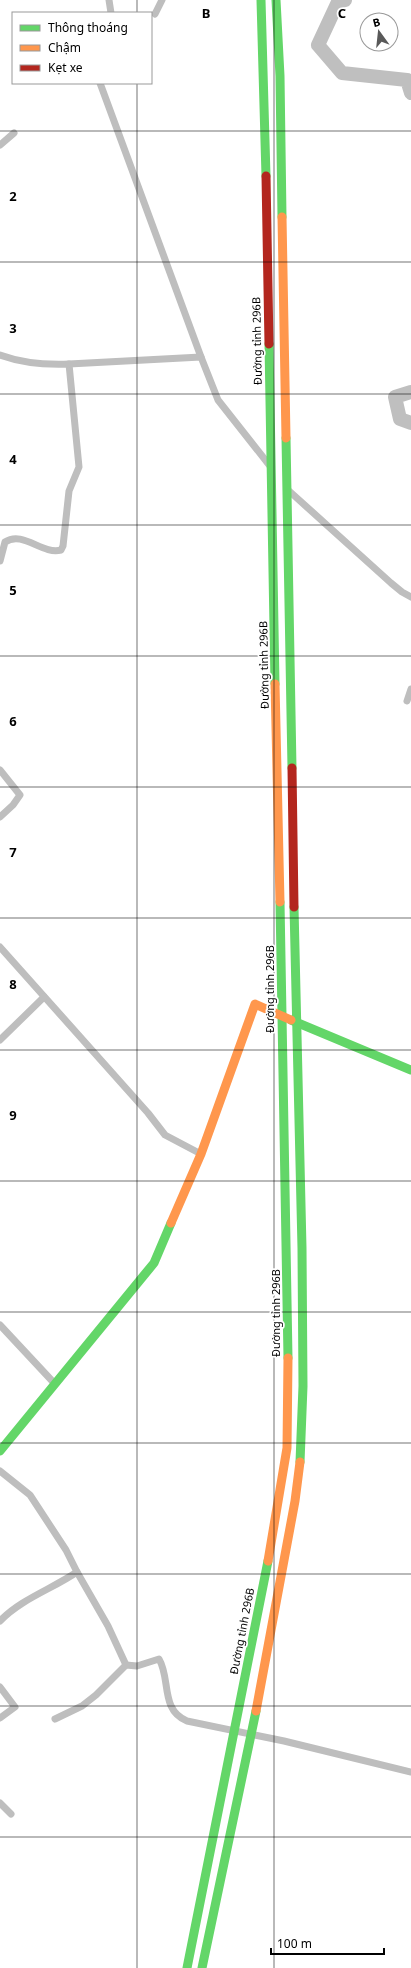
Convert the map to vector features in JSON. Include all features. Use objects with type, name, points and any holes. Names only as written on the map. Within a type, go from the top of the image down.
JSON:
[{"type":"main road","name":"Đường tỉnh 296B","points":[[187,1968],[274,1531],[287,1448],[289,1398],[281,1017],[281,934],[270,466],[268,221],[261,0]]},
{"type":"main road","points":[[202,1968],[252,1735],[295,1501],[301,1454],[303,1386],[302,1248],[296,1023],[280,76],[276,0]]},
{"type":"main road","points":[[0,1451],[154,1263],[201,1154],[255,1004],[281,1017],[411,1070]]},
{"type":"street","points":[[110,0],[111,12]]},
{"type":"street","points":[[155,14],[162,0]]},
{"type":"street","points":[[100,84],[218,400],[270,466]]},
{"type":"street","points":[[1,141],[14,133]]},
{"type":"street","points":[[0,355],[14,360],[31,363],[69,364],[201,357]]},
{"type":"street","points":[[0,561],[6,542],[11,539],[17,538],[57,551],[63,546],[69,491],[79,467],[69,364]]},
{"type":"street","points":[[288,490],[391,583],[402,592],[411,596]]},
{"type":"street","points":[[407,701],[411,689]]},
{"type":"street","points":[[0,770],[20,795],[13,805],[0,817]]},
{"type":"street","points":[[0,947],[148,1113],[165,1135],[201,1154]]},
{"type":"street","points":[[0,1040],[44,997]]},
{"type":"street","points":[[0,1325],[55,1384]]},
{"type":"street","points":[[0,1471],[30,1495],[66,1550],[108,1626],[126,1665]]},
{"type":"street","points":[[0,1621],[8,1613],[22,1604],[77,1572]]},
{"type":"street","points":[[126,1665],[137,1666],[159,1659],[167,1695],[171,1706],[180,1718],[411,1772]]},
{"type":"street","points":[[55,1719],[82,1706],[96,1695],[126,1665]]},
{"type":"street","points":[[0,1688],[15,1706],[0,1718]]},
{"type":"street","points":[[0,1803],[11,1814]]},
{"type":"waterway","points":[[345,0],[338,2],[318,45],[342,73],[407,80],[411,93]]},
{"type":"waterway","points":[[411,392],[395,397],[400,419],[411,423]]},
{"type":"traffic: fast","points":[[261,0],[266,176]]},
{"type":"traffic: fast","points":[[276,0],[280,76],[282,217]]},
{"type":"traffic: fast","points":[[269,344],[275,684]]},
{"type":"traffic: fast","points":[[286,438],[292,768]]},
{"type":"traffic: fast","points":[[280,902],[288,1358]]},
{"type":"traffic: fast","points":[[294,907],[302,1248],[303,1386],[300,1462]]},
{"type":"traffic: fast","points":[[291,1020],[411,1070]]},
{"type":"traffic: fast","points":[[0,1451],[154,1263],[171,1223]]},
{"type":"traffic: fast","points":[[187,1968],[268,1561]]},
{"type":"traffic: fast","points":[[202,1968],[256,1711]]},
{"type":"traffic: slow","points":[[282,217],[286,438]]},
{"type":"traffic: slow","points":[[275,684],[280,902]]},
{"type":"traffic: slow","points":[[171,1223],[201,1154],[255,1004],[291,1020]]},
{"type":"traffic: slow","points":[[268,1561],[287,1448],[288,1358]]},
{"type":"traffic: slow","points":[[256,1711],[295,1501],[300,1462]]},
{"type":"traffic: jam","points":[[266,176],[269,344]]},
{"type":"traffic: jam","points":[[292,768],[294,907]]}]
